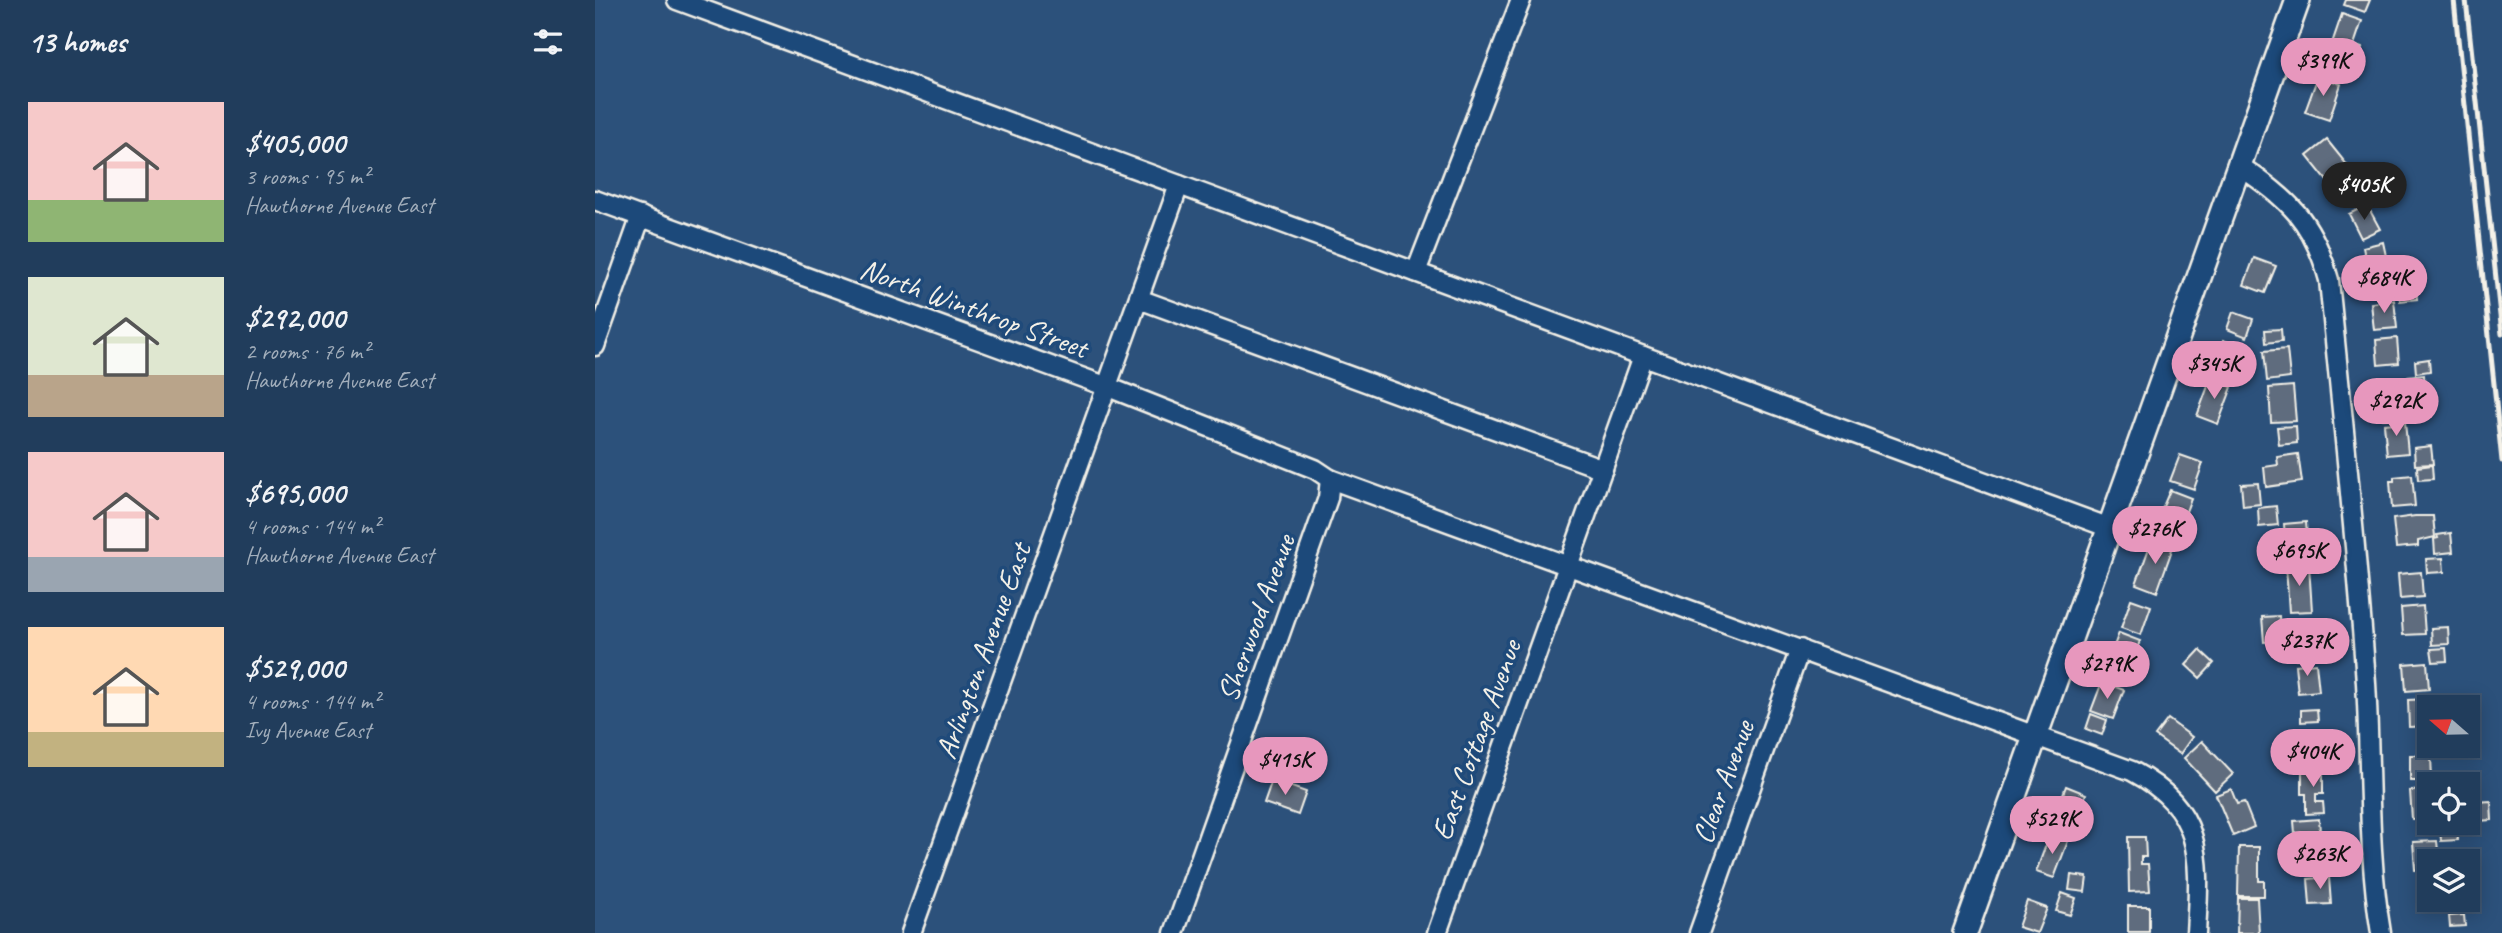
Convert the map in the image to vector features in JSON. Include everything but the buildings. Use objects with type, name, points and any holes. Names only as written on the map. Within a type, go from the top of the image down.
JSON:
[{"type":"street","points":[[677,0],[2110,528]]},
{"type":"street","points":[[1416,272],[1521,0]]},
{"type":"street","points":[[1965,933],[2298,0]]},
{"type":"street","points":[[2240,166],[2273,189],[2296,210],[2313,234],[2323,256],[2329,280],[2358,575],[2366,689],[2371,836],[2381,933]]},
{"type":"street","name":"Arlington Avenue East","points":[[911,933],[1179,185]]},
{"type":"street","name":"North Winthrop Street","points":[[595,200],[1108,387],[1315,469],[1330,479],[2132,771],[2148,779],[2167,794],[2178,808],[2195,840],[2199,864],[2196,933]]},
{"type":"street","points":[[595,346],[641,216]]},
{"type":"street","points":[[1139,299],[1603,469]]},
{"type":"street","name":"East Cottage Avenue","points":[[1437,933],[1643,356]]},
{"type":"street","name":"Sherwood Avenue","points":[[1174,933],[1328,498],[1330,479]]},
{"type":"street","name":"Clear Avenue","points":[[1699,933],[1800,649]]},
{"type":"railway","points":[[2454,0],[2502,461]]},
{"type":"railway","points":[[2466,0],[2502,334]]}]
